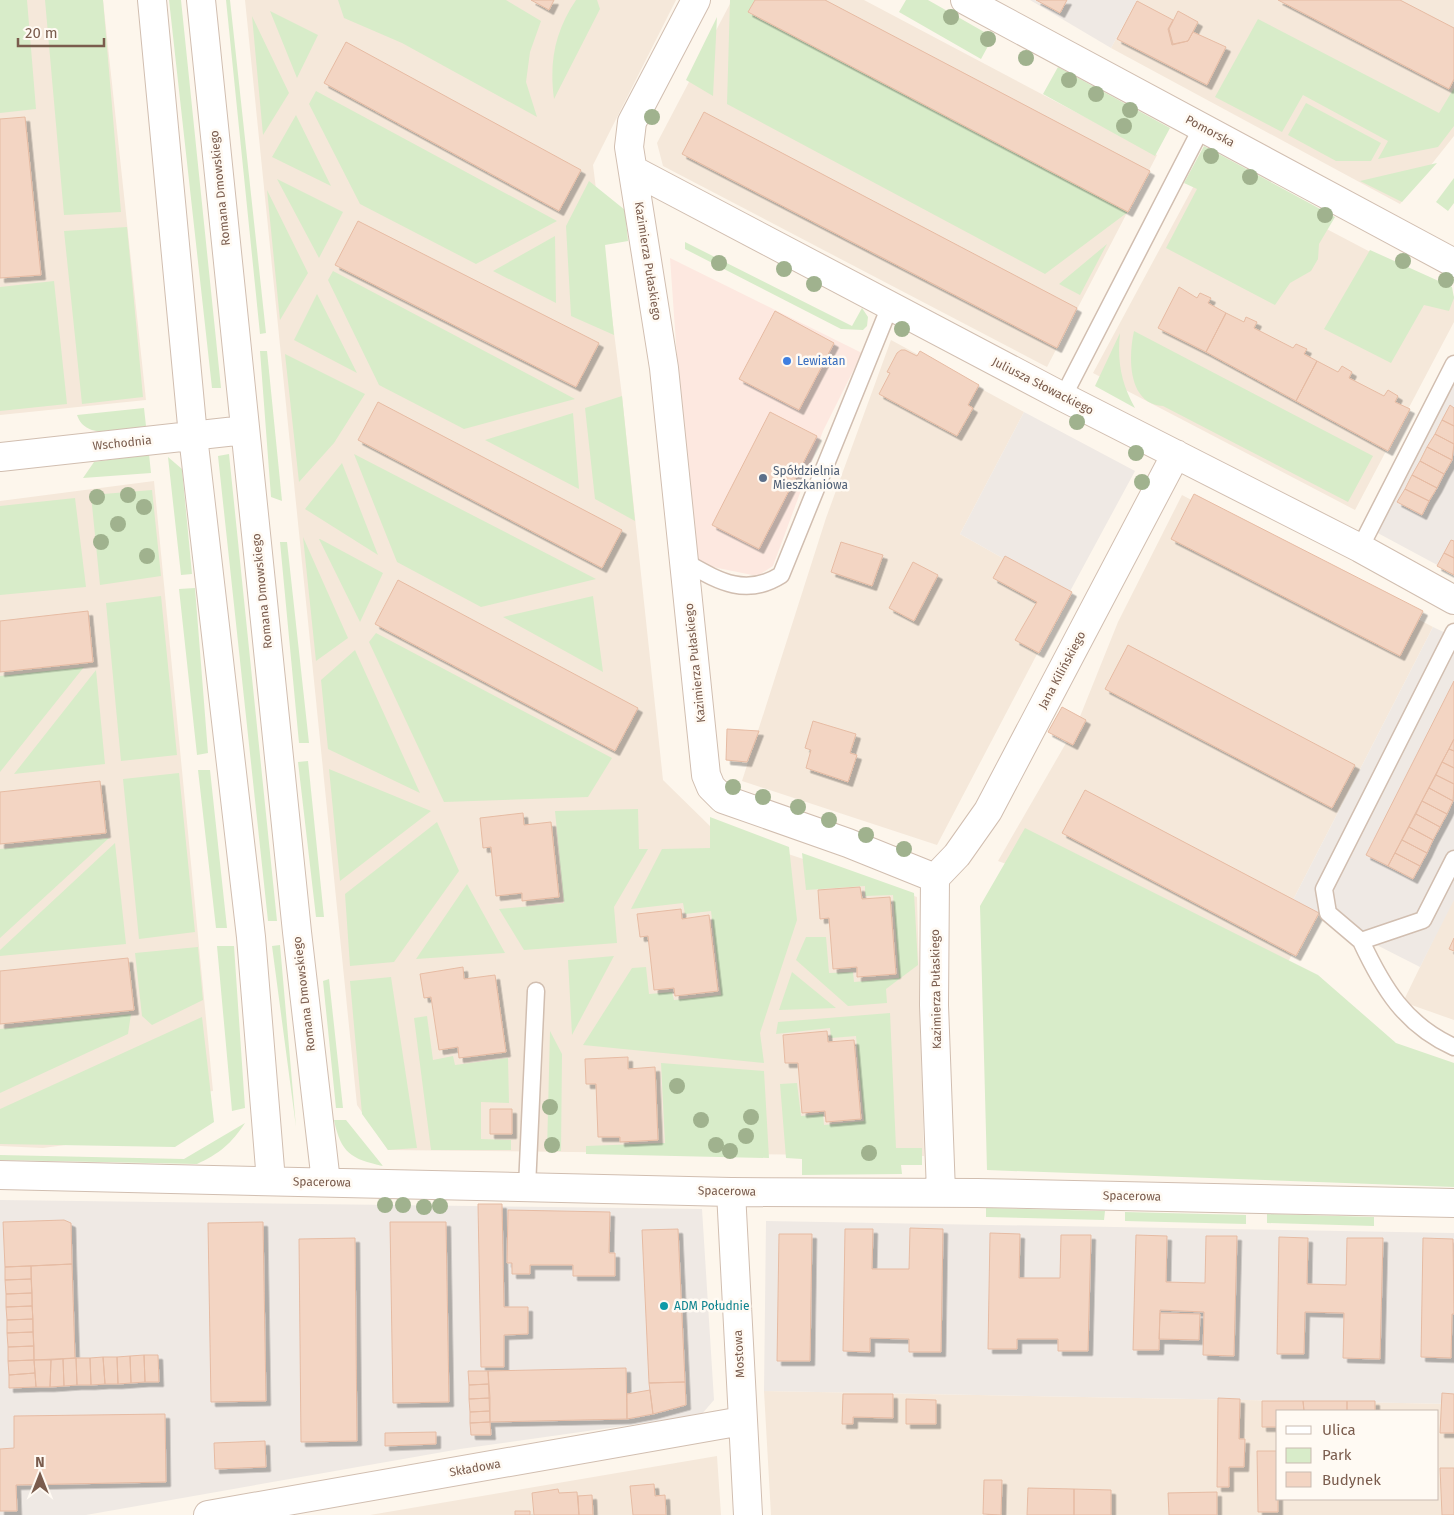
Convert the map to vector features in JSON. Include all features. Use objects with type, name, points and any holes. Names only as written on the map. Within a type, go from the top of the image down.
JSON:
[{"type":"street","points":[[152,0],[193,436],[251,937],[271,1181]]},
{"type":"street","name":"Romana Dmowskiego","points":[[200,0],[326,1182]]},
{"type":"street","name":"Kazimierza Pułaskiego","points":[[696,0],[632,122],[629,147],[664,368],[706,775],[711,786],[723,799],[848,843],[935,878],[934,1005],[941,1192]]},
{"type":"street","name":"Pomorska","points":[[977,3],[1202,126],[1451,256]]},
{"type":"street","name":"Juliusza Słowackiego","points":[[633,170],[1063,397],[1360,548],[1454,600]]},
{"type":"street","name":"Wschodnia","points":[[0,457],[245,430]]},
{"type":"street","name":"Jana Kilińskiego","points":[[935,878],[957,855],[988,811],[1176,454]]},
{"type":"street","name":"Spacerowa","points":[[0,1175],[731,1192],[941,1192],[1454,1202]]},
{"type":"street","name":"Mostowa","points":[[731,1192],[748,1515]]},
{"type":"street","name":"Składowa","points":[[208,1515],[742,1421]]},
{"type":"lane","points":[[1063,397],[1202,126]]},
{"type":"lane","points":[[684,562],[718,581],[733,586],[769,583],[782,575],[890,306]]},
{"type":"lane","points":[[1360,548],[1454,364]]},
{"type":"lane","points":[[1454,632],[1324,889],[1328,913],[1361,941],[1394,1002],[1434,1038],[1454,1047]]},
{"type":"lane","points":[[1361,941],[1423,920],[1454,859]]},
{"type":"lane","points":[[527,1187],[536,991]]},
{"type":"shaded area","points":[[0,0],[103,0],[146,400],[0,415]]},
{"type":"shaded area","points":[[245,0],[676,0],[593,165],[622,396],[663,780],[713,829],[917,897],[924,1156],[388,1150],[357,1105]]},
{"type":"shaded area","points":[[732,0],[864,0],[1157,155],[1047,367],[663,166],[657,143]]},
{"type":"shaded area","points":[[1030,0],[1137,0],[1111,48]]},
{"type":"shaded area","points":[[1137,0],[1454,0],[1454,136],[1400,204],[1111,48]]},
{"type":"shaded area","points":[[1205,165],[1454,296],[1454,322],[1355,510],[1093,373]]},
{"type":"shaded area","points":[[670,258],[862,353],[823,431],[773,566],[757,576],[708,566],[695,558],[690,543]]},
{"type":"shaded area","points":[[891,340],[1024,412],[960,534],[1068,595],[937,845],[742,781],[826,518]]},
{"type":"shaded area","points":[[1454,380],[1454,574],[1374,531]]},
{"type":"shaded area","points":[[1024,412],[1135,471],[1068,595],[960,534]]},
{"type":"shaded area","points":[[154,481],[213,1091],[193,1094],[132,1136],[43,1148],[0,1146],[0,501]]},
{"type":"shaded area","points":[[1182,495],[1433,627],[1292,902],[1313,913],[1286,966],[998,861],[1077,724],[1118,622]]},
{"type":"shaded area","points":[[1433,627],[1454,637],[1454,900],[1420,967],[1292,902]]},
{"type":"shaded area","points":[[1454,897],[1454,1020],[1403,1002]]},
{"type":"shaded area","points":[[0,1200],[702,1209],[714,1400],[701,1415],[460,1449],[86,1515],[0,1515]]},
{"type":"shaded area","points":[[766,1221],[1454,1233],[1454,1404],[764,1391]]},
{"type":"shaded area","points":[[764,1391],[1454,1404],[1454,1515],[771,1515]]},
{"type":"shaded area","points":[[717,1456],[721,1515],[370,1515]]},
{"type":"green space","points":[[0,0],[27,0],[36,109],[0,113]]},
{"type":"green space","points":[[45,0],[103,0],[121,212],[64,215]]},
{"type":"green space","points":[[169,0],[181,0],[221,388],[212,388]]},
{"type":"green space","points":[[226,0],[230,0],[266,333],[260,334]]},
{"type":"green space","points":[[338,0],[506,0],[541,21],[530,52],[526,82],[537,117],[402,43],[344,18]]},
{"type":"green space","points":[[576,0],[597,0],[600,9],[554,99],[552,72],[555,47],[563,23]]},
{"type":"green space","points":[[730,0],[755,0],[749,13],[1128,212],[1045,274],[727,104]]},
{"type":"green space","points":[[906,0],[928,0],[993,37],[981,59],[899,12]]},
{"type":"green space","points":[[270,11],[318,35],[297,78]]},
{"type":"green space","points":[[252,16],[289,93],[263,135]]},
{"type":"green space","points":[[717,17],[713,96],[686,80]]},
{"type":"green space","points":[[1258,19],[1439,113],[1454,88],[1454,126],[1438,147],[1378,159],[1388,141],[1303,95],[1282,132],[1215,97]]},
{"type":"green space","points":[[1058,67],[1170,128],[1155,156],[1043,94]]},
{"type":"green space","points":[[316,91],[557,221],[476,264],[360,204],[309,104]]},
{"type":"green space","points":[[1306,103],[1381,143],[1371,161],[1336,161],[1288,135]]},
{"type":"green space","points":[[296,115],[331,186],[272,157]]},
{"type":"green space","points":[[1204,146],[1335,217],[1319,244],[1318,259],[1311,271],[1290,283],[1275,305],[1166,248],[1197,189],[1184,183]]},
{"type":"green space","points":[[1437,163],[1402,202],[1360,181]]},
{"type":"green space","points":[[1454,178],[1454,203],[1448,211],[1436,202]]},
{"type":"green space","points":[[277,179],[343,212],[319,258]]},
{"type":"green space","points":[[589,181],[625,210],[628,241],[605,245],[614,335],[571,316],[566,226]]},
{"type":"green space","points":[[267,190],[308,273],[280,320]]},
{"type":"green space","points":[[127,227],[143,397],[82,404],[64,231]]},
{"type":"green space","points":[[555,236],[556,303],[493,271]]},
{"type":"green space","points":[[685,242],[852,326],[862,308],[868,317],[867,326],[863,330],[841,329],[685,249]]},
{"type":"green space","points":[[1107,244],[1080,295],[1059,284]]},
{"type":"green space","points":[[1370,250],[1452,287],[1454,298],[1449,311],[1424,305],[1391,363],[1324,329]]},
{"type":"green space","points":[[333,271],[575,399],[464,429],[379,385],[328,280]]},
{"type":"green space","points":[[54,281],[67,404],[0,411],[0,287]]},
{"type":"green space","points":[[317,294],[357,373],[294,340]]},
{"type":"green space","points":[[1134,331],[1373,456],[1348,502],[1163,406],[1151,403],[1143,397],[1137,389],[1131,366]]},
{"type":"green space","points":[[1120,333],[1119,353],[1121,372],[1126,390],[1135,408],[1095,386]]},
{"type":"green space","points":[[260,351],[267,351],[282,501],[271,497]]},
{"type":"green space","points":[[285,354],[365,394],[334,443],[299,482]]},
{"type":"green space","points":[[622,396],[635,521],[595,499],[585,408]]},
{"type":"green space","points":[[144,408],[146,426],[117,431],[107,432],[89,429],[77,415]]},
{"type":"green space","points":[[573,413],[579,489],[485,440]]},
{"type":"green space","points":[[149,454],[151,473],[83,478],[94,462]]},
{"type":"green space","points":[[229,454],[277,921],[268,921],[218,456]]},
{"type":"green space","points":[[354,454],[596,579],[481,607],[397,562]]},
{"type":"green space","points":[[168,457],[182,469],[192,574],[181,575]]},
{"type":"green space","points":[[342,463],[378,555],[305,509]]},
{"type":"green space","points":[[152,490],[161,576],[100,585],[91,495]]},
{"type":"green space","points":[[75,498],[86,587],[0,595],[0,506]]},
{"type":"green space","points":[[303,537],[348,638],[316,661]]},
{"type":"green space","points":[[319,539],[383,573],[360,622]]},
{"type":"green space","points":[[280,542],[287,542],[309,743],[299,743]]},
{"type":"green space","points":[[195,588],[208,753],[197,755],[179,589]]},
{"type":"green space","points":[[161,596],[177,755],[121,761],[106,603]]},
{"type":"green space","points":[[593,596],[603,672],[503,617]]},
{"type":"green space","points":[[376,633],[612,758],[588,797],[444,802],[369,642]]},
{"type":"green space","points":[[355,650],[420,793],[328,749],[321,680]]},
{"type":"green space","points":[[84,667],[0,772],[0,676]]},
{"type":"green space","points":[[96,670],[105,764],[14,774]]},
{"type":"green space","points":[[308,761],[324,917],[316,917],[298,762]]},
{"type":"green space","points":[[329,769],[431,811],[340,881]]},
{"type":"green space","points":[[198,770],[210,770],[227,928],[216,928]]},
{"type":"green space","points":[[179,773],[195,932],[139,939],[123,779]]},
{"type":"green space","points":[[638,809],[639,849],[648,849],[614,907],[617,943],[524,950],[499,909],[564,903],[555,811]]},
{"type":"green space","points":[[710,817],[789,847],[797,920],[760,1033],[764,1063],[583,1045],[632,968],[646,967],[649,994],[672,992],[674,1000],[721,995],[711,911],[685,914],[683,903],[631,909],[662,849],[710,848]]},
{"type":"green space","points":[[437,822],[459,871],[394,962],[350,966],[345,894]]},
{"type":"green space","points":[[1025,828],[1318,975],[1396,1043],[1454,1063],[1454,1187],[987,1170],[980,906]]},
{"type":"green space","points":[[109,838],[0,938],[0,849]]},
{"type":"green space","points":[[115,843],[126,944],[0,956],[0,950]]},
{"type":"green space","points":[[802,853],[914,893],[918,965],[886,989],[887,1003],[848,1006],[796,960],[806,937],[826,937],[829,973],[853,972],[854,982],[899,978],[893,895],[865,896],[865,886],[806,890]]},
{"type":"green space","points":[[467,884],[505,953],[416,959]]},
{"type":"green space","points":[[280,945],[296,1127],[272,946]]},
{"type":"green space","points":[[217,946],[234,946],[245,1108],[232,1111]]},
{"type":"green space","points":[[198,947],[203,1000],[152,1025],[142,1016],[135,953]]},
{"type":"green space","points":[[614,956],[572,1035],[568,960]]},
{"type":"green space","points":[[792,972],[836,1008],[779,1010]]},
{"type":"green space","points":[[391,977],[417,1148],[388,1150],[362,1114],[350,981]]},
{"type":"green space","points":[[329,979],[343,1108],[336,1108],[323,981]]},
{"type":"green space","points":[[890,1013],[896,1148],[922,1148],[922,1165],[901,1165],[902,1174],[802,1175],[802,1159],[786,1158],[780,1084],[797,1083],[801,1116],[823,1114],[824,1125],[864,1121],[856,1036],[831,1038],[830,1028],[776,1034],[778,1022]]},
{"type":"green space","points":[[131,1014],[128,1034],[0,1093],[0,1029]]},
{"type":"green space","points":[[427,1016],[433,1060],[453,1056],[455,1065],[508,1058],[509,1103],[481,1102],[481,1139],[511,1140],[511,1150],[431,1150],[414,1018]]},
{"type":"green space","points":[[202,1017],[214,1122],[175,1147],[0,1144],[0,1109]]},
{"type":"green space","points":[[550,1031],[562,1054],[561,1151],[547,1151]]},
{"type":"green space","points":[[661,1063],[764,1071],[769,1158],[586,1154],[586,1146],[665,1143]]},
{"type":"green space","points":[[334,1120],[346,1120],[383,1166],[355,1157],[349,1153],[340,1140]]},
{"type":"green space","points":[[245,1123],[224,1147],[197,1164],[0,1160],[0,1155],[184,1159]]},
{"type":"green space","points":[[986,1208],[1105,1211],[1104,1220],[986,1217]]},
{"type":"green space","points":[[1125,1212],[1246,1215],[1246,1224],[1125,1221]]},
{"type":"green space","points":[[1267,1214],[1374,1217],[1374,1226],[1267,1223]]},
{"type":"building","points":[[531,0],[554,0],[549,10]]},
{"type":"building","points":[[755,0],[825,0],[1150,171],[1128,212],[748,12]]},
{"type":"building","points":[[1036,0],[1067,0],[1060,13]]},
{"type":"building","points":[[1278,0],[1400,0],[1454,28],[1454,79],[1449,89]]},
{"type":"building","points":[[1137,1],[1173,20],[1168,29],[1172,45],[1188,41],[1193,32],[1226,47],[1207,85],[1117,39]]},
{"type":"building","points":[[1178,11],[1198,22],[1188,41],[1173,44],[1169,29]]},
{"type":"building","points":[[346,42],[581,170],[559,211],[324,83]]},
{"type":"building","points":[[704,112],[1077,308],[1057,348],[682,154]]},
{"type":"building","points":[[25,117],[41,275],[0,278],[0,119]]},
{"type":"building","points":[[358,221],[599,343],[576,387],[335,265]]},
{"type":"building","points":[[1179,287],[1197,298],[1200,293],[1211,298],[1208,303],[1226,313],[1206,352],[1158,328]]},
{"type":"building","name":"Lewiatan","points":[[775,311],[834,343],[799,410],[739,379]]},
{"type":"building","points":[[1226,313],[1244,322],[1246,317],[1257,322],[1254,328],[1293,348],[1296,344],[1307,349],[1304,354],[1317,361],[1296,401],[1206,352]]},
{"type":"building","points":[[901,350],[917,356],[920,351],[979,385],[968,405],[973,408],[957,436],[879,394],[890,373],[887,372],[897,353]]},
{"type":"building","points":[[1317,361],[1338,372],[1342,366],[1352,372],[1349,378],[1384,396],[1388,390],[1398,396],[1395,402],[1410,409],[1388,451],[1296,401]]},
{"type":"building","points":[[378,402],[622,530],[602,568],[358,440]]},
{"type":"building","points":[[1450,405],[1454,408],[1454,426],[1442,420]]},
{"type":"building","points":[[770,412],[817,436],[759,549],[712,525]]},
{"type":"building","points":[[1442,420],[1454,426],[1454,444],[1435,434]]},
{"type":"building","points":[[1435,434],[1454,444],[1452,460],[1427,447]]},
{"type":"building","points":[[1427,447],[1452,460],[1444,474],[1420,461]]},
{"type":"building","points":[[1420,461],[1444,474],[1437,488],[1412,475]]},
{"type":"building","points":[[1412,475],[1437,488],[1429,501],[1405,489]]},
{"type":"building","points":[[1405,489],[1429,501],[1422,515],[1397,502]]},
{"type":"building","points":[[1194,494],[1423,611],[1400,656],[1171,539]]},
{"type":"building","points":[[1451,540],[1454,541],[1454,558],[1444,553]]},
{"type":"building","points":[[841,542],[883,555],[872,586],[831,572]]},
{"type":"building","points":[[1444,553],[1454,558],[1454,575],[1437,566]]},
{"type":"building","points":[[1005,556],[1072,592],[1039,653],[1015,640],[1037,602],[993,578]]},
{"type":"building","points":[[913,562],[938,575],[914,621],[889,608]]},
{"type":"building","points":[[398,580],[638,708],[615,751],[375,624]]},
{"type":"building","points":[[88,611],[93,662],[0,672],[0,621]]},
{"type":"building","points":[[1128,645],[1355,765],[1332,808],[1105,689]]},
{"type":"building","points":[[1454,681],[1454,739],[1388,866],[1366,855]]},
{"type":"building","points":[[1062,707],[1086,720],[1073,745],[1048,732]]},
{"type":"building","points":[[813,721],[856,734],[850,753],[857,755],[848,782],[806,768],[811,750],[805,748]]},
{"type":"building","points":[[727,729],[759,731],[747,762],[726,760]]},
{"type":"building","points":[[1454,739],[1454,751],[1449,749]]},
{"type":"building","points":[[1449,749],[1454,751],[1454,768],[1442,762]]},
{"type":"building","points":[[1442,762],[1454,768],[1454,784],[1436,775]]},
{"type":"building","points":[[1436,775],[1454,784],[1453,801],[1429,788]]},
{"type":"building","points":[[100,781],[106,833],[0,844],[0,792]]},
{"type":"building","points":[[1429,788],[1453,801],[1447,814],[1422,801]]},
{"type":"building","points":[[1085,790],[1319,913],[1296,956],[1062,833]]},
{"type":"building","points":[[1422,801],[1447,814],[1440,827],[1416,814]]},
{"type":"building","points":[[523,813],[524,825],[551,822],[559,897],[522,901],[522,893],[496,896],[491,847],[483,848],[480,818]]},
{"type":"building","points":[[1416,814],[1440,827],[1433,840],[1409,827]]},
{"type":"building","points":[[1409,827],[1433,840],[1427,853],[1402,840]]},
{"type":"building","points":[[1402,840],[1427,853],[1420,866],[1395,853]]},
{"type":"building","points":[[1395,853],[1420,866],[1413,879],[1388,866]]},
{"type":"building","points":[[860,887],[862,899],[890,897],[896,974],[857,977],[857,967],[833,969],[829,918],[820,919],[818,890]]},
{"type":"building","points":[[681,909],[682,919],[709,915],[718,991],[675,996],[674,988],[654,990],[648,936],[640,937],[637,914]]},
{"type":"building","points":[[1454,938],[1454,951],[1449,949]]},
{"type":"building","points":[[128,958],[134,1010],[0,1024],[0,971]]},
{"type":"building","points":[[463,967],[464,979],[495,975],[506,1052],[459,1058],[458,1047],[439,1050],[431,997],[424,998],[420,974]]},
{"type":"building","points":[[827,1031],[828,1042],[854,1040],[861,1119],[826,1122],[825,1111],[802,1113],[798,1063],[785,1063],[783,1035]]},
{"type":"building","points":[[628,1057],[628,1069],[655,1067],[658,1140],[620,1142],[620,1137],[598,1137],[596,1084],[586,1084],[585,1059]]},
{"type":"building","points":[[490,1109],[512,1109],[512,1134],[490,1134]]},
{"type":"building","points":[[478,1204],[502,1204],[504,1307],[528,1307],[528,1334],[504,1335],[504,1367],[481,1367]]},
{"type":"building","points":[[508,1210],[610,1212],[609,1253],[615,1253],[615,1276],[573,1276],[573,1265],[530,1265],[530,1274],[512,1274],[512,1263],[507,1263]]},
{"type":"building","points":[[64,1220],[71,1223],[72,1264],[5,1267],[3,1222]]},
{"type":"building","points":[[263,1222],[266,1401],[211,1402],[208,1223]]},
{"type":"building","points":[[390,1222],[446,1222],[449,1402],[393,1403]]},
{"type":"building","points":[[910,1228],[943,1229],[941,1352],[909,1352],[909,1339],[870,1338],[870,1352],[843,1351],[845,1229],[873,1229],[872,1269],[909,1269]]},
{"type":"building","name":"ADM Południe","points":[[678,1229],[685,1382],[649,1383],[642,1230]]},
{"type":"building","points":[[990,1233],[1020,1234],[1019,1278],[1060,1278],[1061,1235],[1091,1235],[1088,1351],[1058,1351],[1058,1339],[1017,1339],[1017,1349],[988,1349]]},
{"type":"building","points":[[779,1234],[812,1234],[810,1361],[777,1361]]},
{"type":"building","points":[[1136,1235],[1167,1236],[1166,1282],[1205,1283],[1206,1236],[1237,1236],[1234,1356],[1203,1355],[1204,1312],[1160,1310],[1159,1350],[1133,1350]]},
{"type":"building","points":[[1279,1237],[1308,1238],[1307,1284],[1346,1285],[1347,1238],[1383,1238],[1380,1359],[1343,1358],[1344,1313],[1305,1312],[1304,1354],[1277,1354]]},
{"type":"building","points":[[355,1238],[357,1441],[301,1442],[299,1239]]},
{"type":"building","points":[[1423,1238],[1453,1239],[1454,1314],[1452,1314],[1451,1358],[1421,1357]]},
{"type":"building","points":[[72,1264],[75,1358],[34,1360],[31,1266]]},
{"type":"building","points":[[31,1266],[31,1279],[5,1280],[5,1267]]},
{"type":"building","points":[[31,1279],[32,1293],[6,1294],[5,1280]]},
{"type":"building","points":[[32,1293],[32,1306],[6,1307],[6,1294]]},
{"type":"building","points":[[32,1306],[33,1319],[7,1320],[6,1307]]},
{"type":"building","points":[[1160,1313],[1200,1314],[1199,1340],[1159,1339]]},
{"type":"building","points":[[33,1319],[33,1332],[7,1333],[7,1320]]},
{"type":"building","points":[[33,1332],[34,1346],[8,1347],[7,1333]]},
{"type":"building","points":[[34,1346],[34,1360],[8,1361],[8,1347]]},
{"type":"building","points":[[144,1355],[158,1355],[159,1382],[145,1382]]},
{"type":"building","points":[[144,1355],[145,1382],[131,1383],[130,1356]]},
{"type":"building","points":[[130,1356],[131,1383],[118,1384],[117,1357]]},
{"type":"building","points":[[103,1357],[117,1357],[118,1384],[105,1384]]},
{"type":"building","points":[[103,1357],[105,1384],[91,1385],[90,1358]]},
{"type":"building","points":[[76,1358],[90,1358],[91,1385],[77,1385]]},
{"type":"building","points":[[76,1358],[77,1385],[64,1386],[63,1359]]},
{"type":"building","points":[[63,1359],[64,1386],[50,1387],[51,1360]]},
{"type":"building","points":[[34,1360],[51,1360],[50,1387],[36,1387]]},
{"type":"building","points":[[34,1360],[35,1373],[9,1375],[8,1361]]},
{"type":"building","points":[[626,1368],[627,1419],[490,1422],[488,1371]]},
{"type":"building","points":[[468,1371],[488,1371],[489,1384],[469,1385]]},
{"type":"building","points":[[35,1373],[36,1387],[9,1388],[9,1375]]},
{"type":"building","points":[[685,1382],[686,1405],[653,1414],[649,1383]]},
{"type":"building","points":[[489,1384],[490,1398],[469,1399],[469,1385]]},
{"type":"building","points":[[650,1390],[653,1414],[627,1419],[627,1394]]},
{"type":"building","points":[[1442,1393],[1454,1394],[1454,1433],[1440,1433]]},
{"type":"building","points":[[843,1394],[893,1394],[893,1418],[853,1417],[853,1424],[842,1424]]},
{"type":"building","points":[[490,1398],[490,1411],[470,1412],[469,1399]]},
{"type":"building","points":[[1218,1398],[1240,1399],[1239,1439],[1245,1439],[1244,1467],[1229,1467],[1229,1487],[1217,1487]]},
{"type":"building","points":[[906,1399],[936,1400],[936,1424],[906,1424]]},
{"type":"building","points":[[1262,1401],[1303,1401],[1304,1410],[1276,1410],[1276,1427],[1262,1427]]},
{"type":"building","points":[[1303,1401],[1347,1401],[1347,1410],[1304,1410]]},
{"type":"building","points":[[1347,1401],[1375,1401],[1375,1410],[1347,1410]]},
{"type":"building","points":[[490,1411],[490,1422],[470,1423],[470,1412]]},
{"type":"building","points":[[165,1414],[166,1482],[16,1485],[17,1511],[0,1511],[0,1449],[14,1448],[14,1416]]},
{"type":"building","points":[[490,1422],[491,1435],[471,1435],[470,1423]]},
{"type":"building","points":[[436,1432],[436,1444],[385,1446],[385,1433]]},
{"type":"building","points":[[265,1441],[266,1467],[215,1469],[214,1443]]},
{"type":"building","points":[[1257,1451],[1276,1451],[1276,1500],[1278,1500],[1278,1512],[1258,1512]]},
{"type":"building","points":[[1440,1468],[1454,1468],[1454,1515],[1442,1515]]},
{"type":"building","points":[[984,1480],[1002,1480],[1001,1515],[983,1514]]},
{"type":"building","points":[[654,1484],[655,1496],[665,1495],[666,1515],[633,1515],[630,1486]]},
{"type":"building","points":[[1028,1488],[1074,1489],[1074,1515],[1027,1515]]},
{"type":"building","points":[[558,1489],[559,1493],[577,1492],[579,1515],[534,1515],[532,1493]]},
{"type":"building","points":[[1074,1489],[1111,1490],[1111,1515],[1074,1515]]},
{"type":"building","points":[[1217,1492],[1217,1515],[1169,1515],[1168,1493]]},
{"type":"building","points":[[592,1495],[593,1515],[579,1515],[578,1496]]},
{"type":"building","points":[[515,1511],[530,1511],[530,1515],[515,1515]]},
{"type":"place","name":"Lewiatan","points":[[787,361]]},
{"type":"place","name":"Spółdzielnia Mieszkaniowa","points":[[763,478]]},
{"type":"place","name":"ADM Południe","points":[[664,1306]]}]
